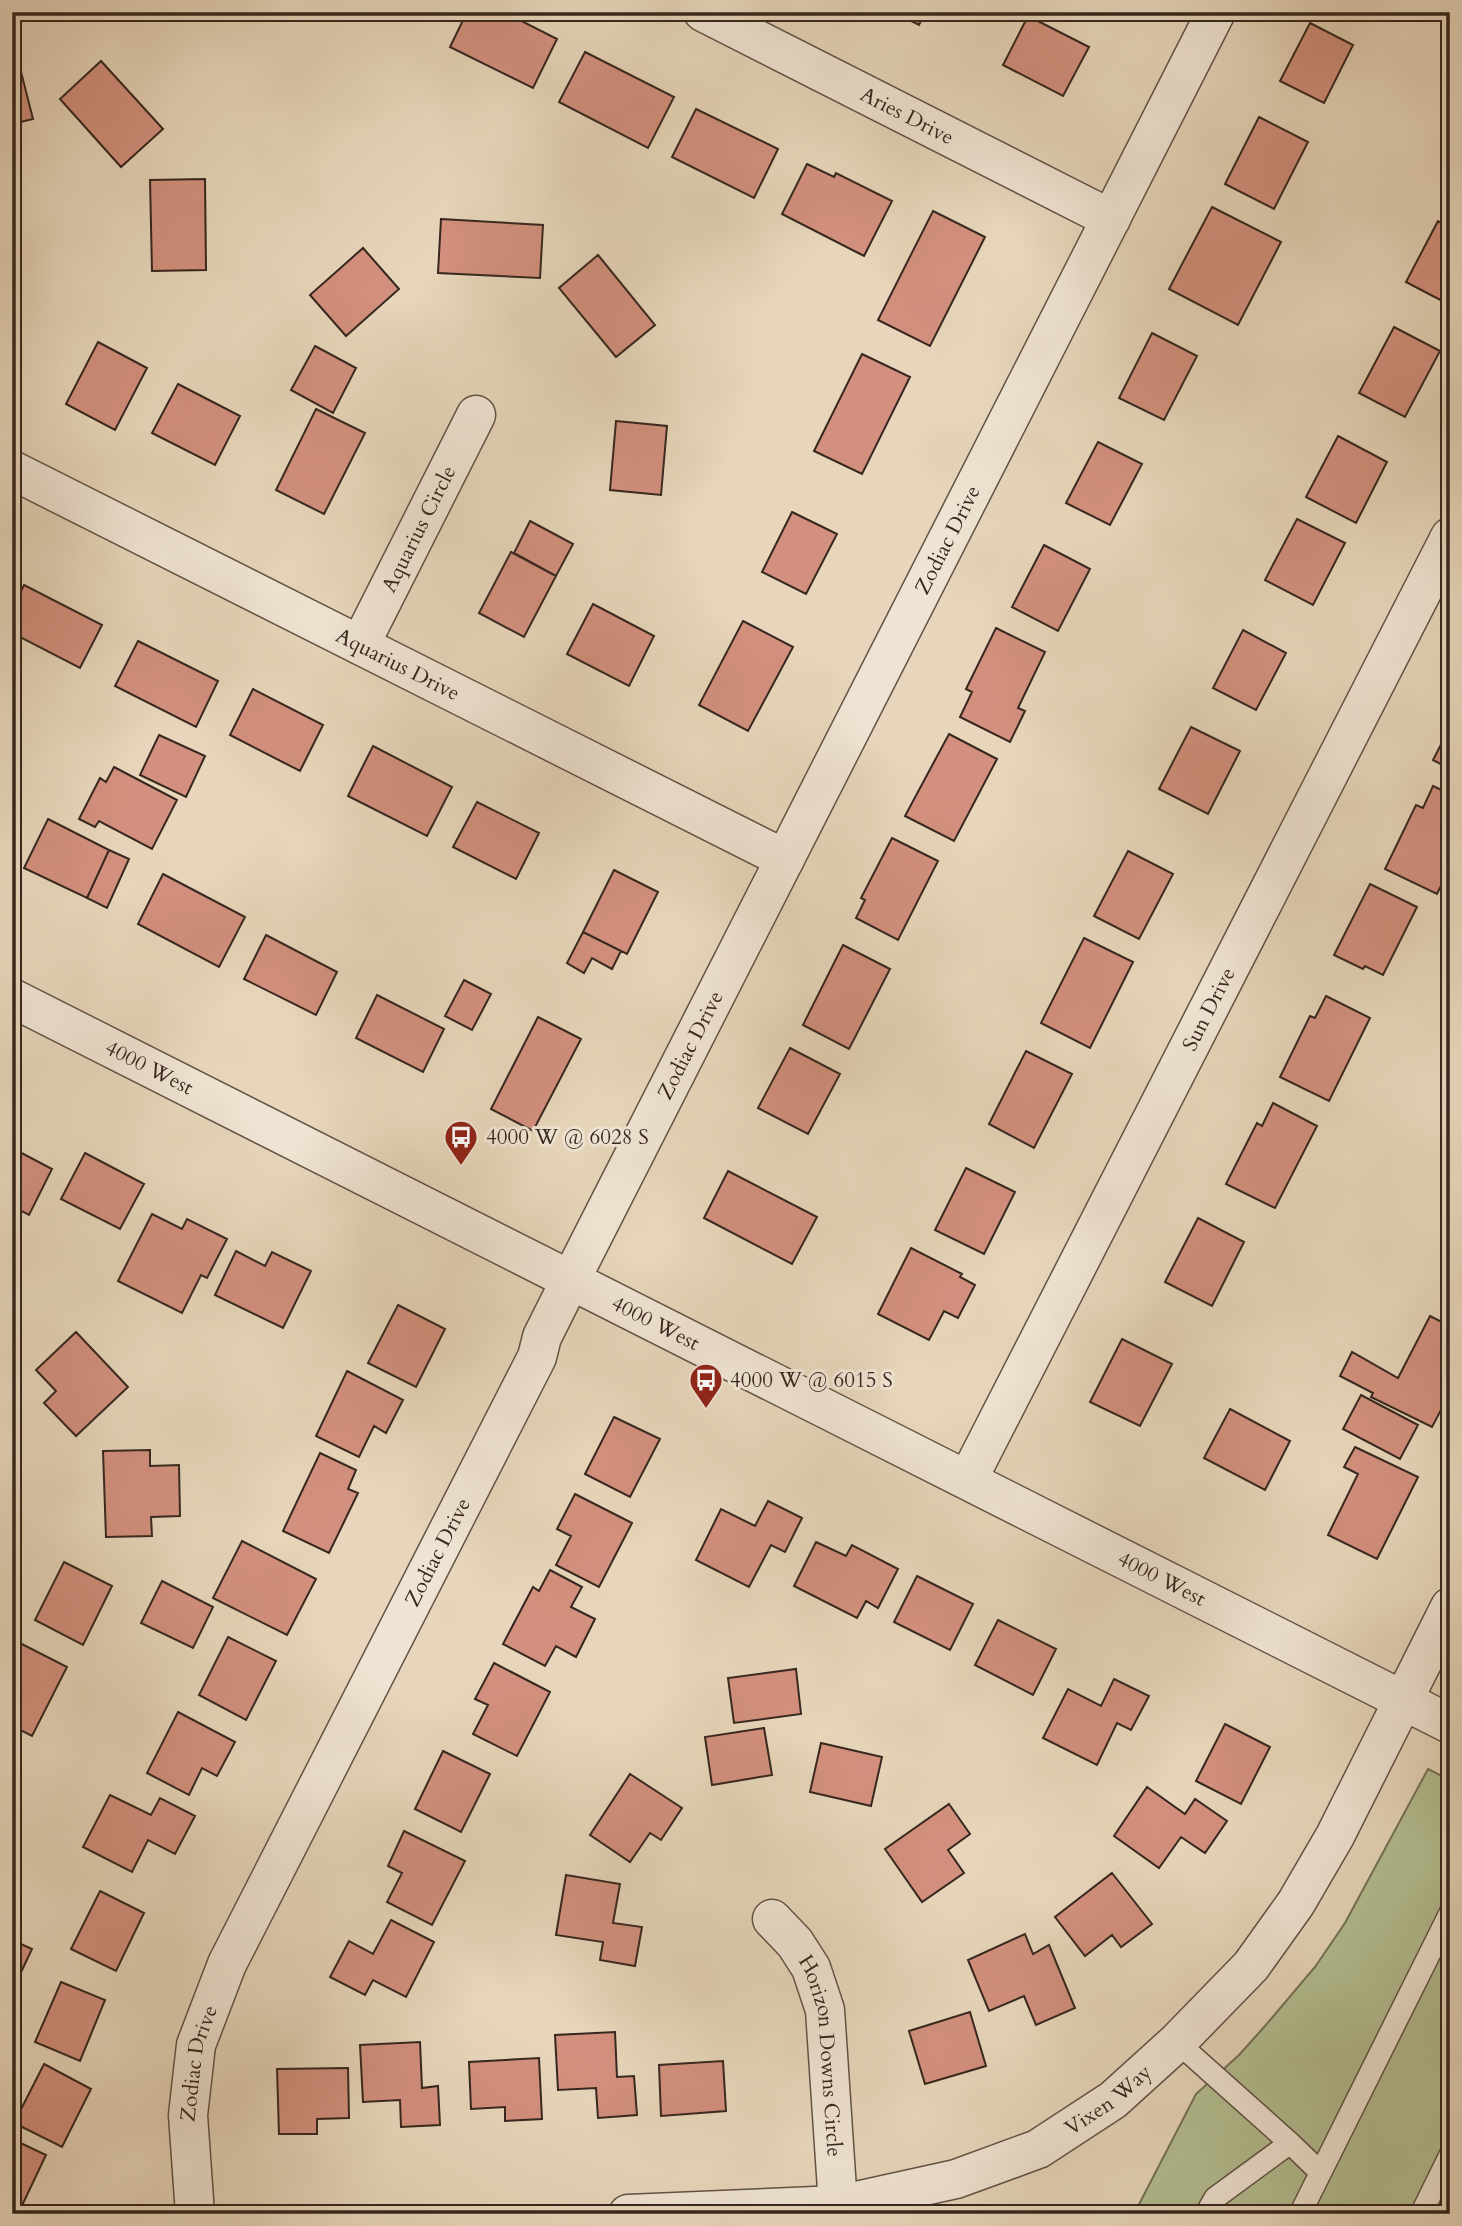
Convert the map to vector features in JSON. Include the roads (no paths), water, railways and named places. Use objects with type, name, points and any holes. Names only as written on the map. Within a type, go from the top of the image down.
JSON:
[{"type":"street","name":"Aries Drive","points":[[703,12],[1111,219]]},
{"type":"street","name":"Zodiac Drive","points":[[195,2214],[188,2115],[196,2045],[228,1965],[537,1357],[542,1337],[570,1281],[1216,12]]},
{"type":"street","name":"Aquarius Circle","points":[[360,645],[476,415]]},
{"type":"street","name":"Aquarius Drive","points":[[12,470],[785,859]]},
{"type":"street","name":"Sun Drive","points":[[968,1479],[1450,537]]},
{"type":"street","name":"4000 West","points":[[12,998],[1450,1724]]},
{"type":"street","name":"Vixen Way","points":[[628,2214],[838,2205],[956,2179],[1038,2149],[1113,2100],[1177,2042],[1251,1966],[1296,1903],[1335,1836],[1450,1607]]},
{"type":"street","name":"Horizon Downs Circle","points":[[772,1919],[795,1943],[811,1968],[825,2010],[838,2205]]},
{"type":"lane","points":[[1300,2214],[1450,1913]]},
{"type":"lane","points":[[1177,2042],[1320,2172]]},
{"type":"lane","points":[[1206,2214],[1215,2198],[1290,2143]]},
{"type":"lane","points":[[1421,2214],[1450,2155]]},
{"type":"place","name":"4000 W @ 6028 S","points":[[461,1167]]},
{"type":"place","name":"4000 W @ 6015 S","points":[[706,1410]]}]
